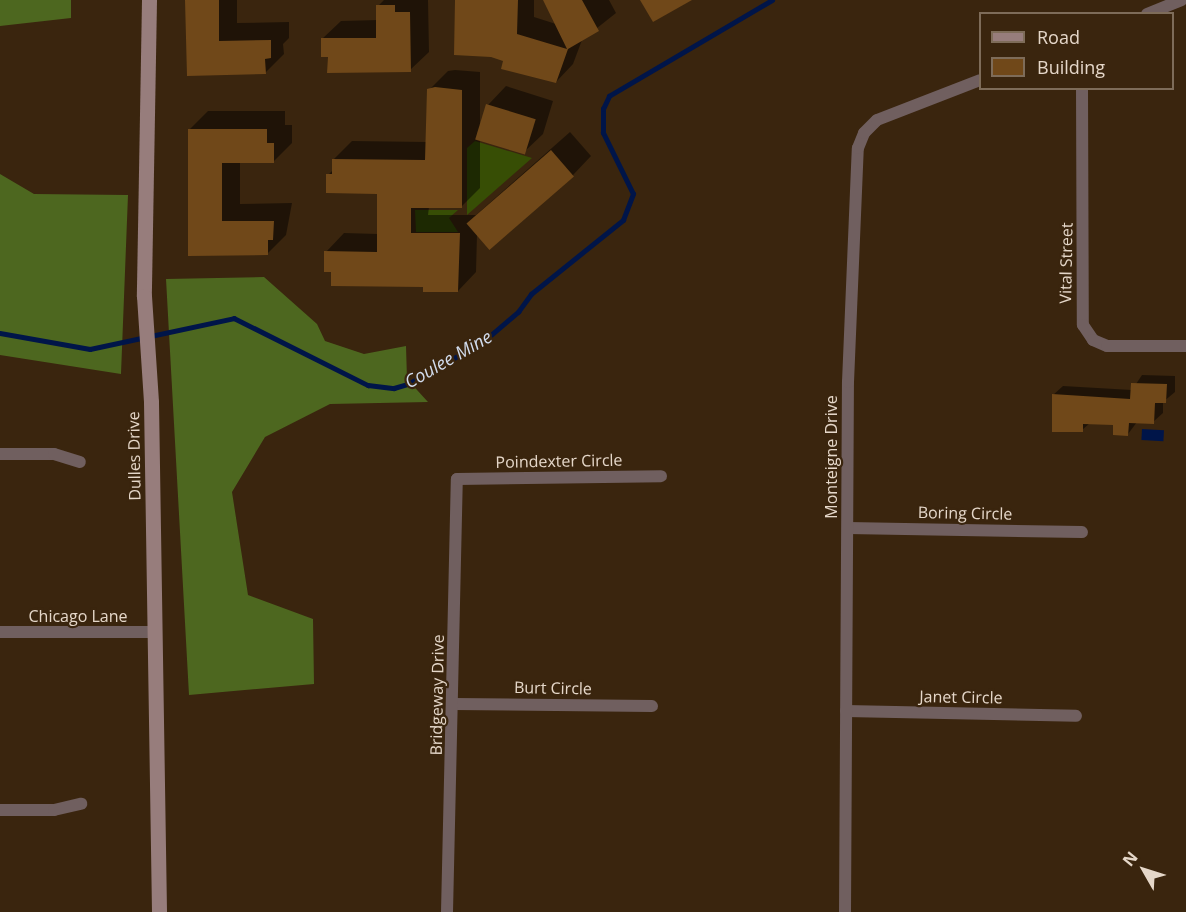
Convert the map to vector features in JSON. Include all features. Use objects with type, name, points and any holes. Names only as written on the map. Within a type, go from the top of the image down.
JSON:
[{"type":"street","name":"Dulles Drive","points":[[149,0],[144,296],[152,402],[159,912]]},
{"type":"street","points":[[1152,12],[1181,0]]},
{"type":"street","name":"Monteigne Drive","points":[[845,912],[849,371],[858,148],[864,133],[877,120],[979,81]]},
{"type":"street","name":"Vital Street","points":[[1082,90],[1083,326],[1093,340],[1107,346],[1186,346]]},
{"type":"street","points":[[0,454],[54,454],[80,462]]},
{"type":"street","name":"Poindexter Circle","points":[[457,479],[661,476]]},
{"type":"street","name":"Bridgeway Drive","points":[[447,912],[454,704],[457,479]]},
{"type":"street","name":"Boring Circle","points":[[848,528],[1082,532]]},
{"type":"street","name":"Chicago Lane","points":[[0,632],[155,632]]},
{"type":"street","name":"Burt Circle","points":[[454,704],[652,706]]},
{"type":"street","name":"Janet Circle","points":[[846,711],[1076,716]]},
{"type":"street","points":[[0,810],[54,810],[81,804]]},
{"type":"green space","points":[[0,0],[71,0],[71,18],[0,26]]},
{"type":"green space","points":[[475,141],[532,158],[467,215],[467,148]]},
{"type":"green space","points":[[0,174],[34,194],[128,195],[121,374],[0,355]]},
{"type":"green space","points":[[415,210],[458,210],[449,218],[458,232],[416,232]]},
{"type":"green space","points":[[264,277],[317,324],[325,341],[364,354],[406,346],[407,379],[428,402],[330,404],[265,437],[232,492],[248,595],[313,619],[314,684],[189,695],[166,279]]},
{"type":"shaded area","points":[[1142,429],[1164,430],[1163,441],[1141,440]]},
{"type":"building","points":[[185,0],[219,0],[219,41],[271,40],[271,58],[265,59],[266,74],[187,76]]},
{"type":"building","points":[[455,0],[518,0],[517,34],[567,49],[543,0],[582,0],[599,31],[568,49],[556,83],[501,69],[503,61],[491,57],[454,55]]},
{"type":"building","points":[[640,0],[692,0],[653,22]]},
{"type":"building","points":[[376,5],[395,5],[395,12],[410,12],[411,72],[327,73],[328,57],[321,57],[321,38],[376,38]]},
{"type":"building","points":[[435,87],[462,90],[462,208],[411,208],[411,233],[460,233],[458,292],[423,292],[423,287],[331,286],[331,272],[324,272],[324,251],[377,252],[377,194],[326,193],[326,174],[332,174],[332,159],[425,160],[427,89]]},
{"type":"building","points":[[486,104],[536,119],[525,155],[475,139]]},
{"type":"building","points":[[188,129],[267,129],[267,143],[274,143],[274,163],[222,163],[222,221],[274,221],[273,240],[268,240],[268,255],[188,256]]},
{"type":"building","points":[[551,150],[574,176],[489,250],[466,223]]},
{"type":"building","points":[[1131,383],[1167,384],[1166,403],[1155,403],[1154,424],[1129,423],[1128,436],[1113,435],[1113,425],[1083,424],[1083,432],[1052,432],[1052,394],[1130,399]]},
{"type":"waterway","name":"Coulee Mine","points":[[0,333],[90,349],[234,318],[368,385],[394,388],[408,384],[484,341],[518,312],[531,294],[623,220],[633,194],[603,133],[603,109],[609,96],[772,0]]}]
